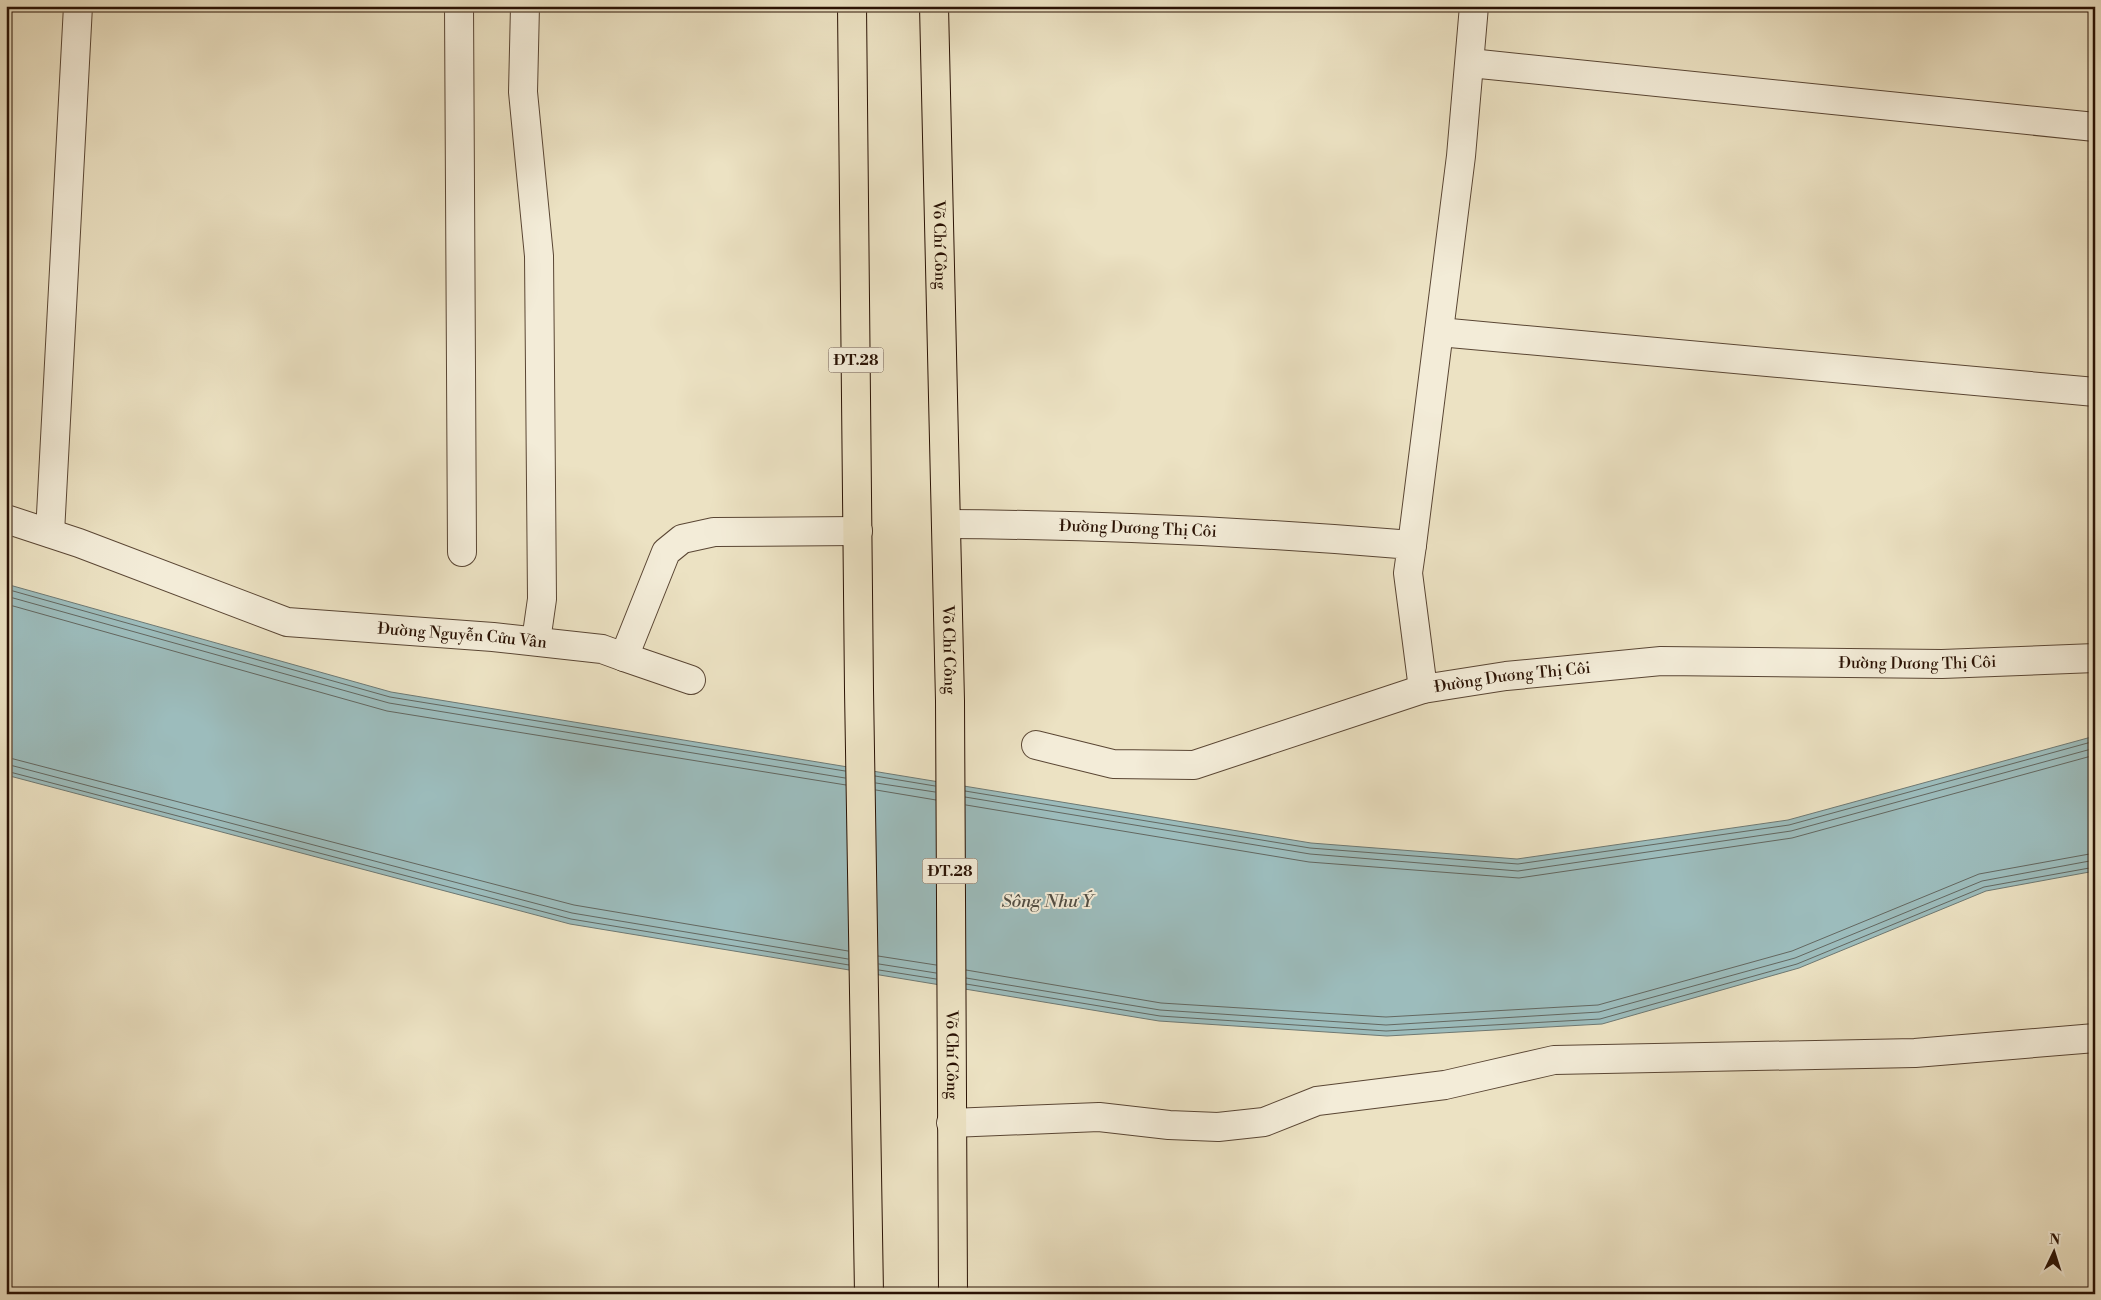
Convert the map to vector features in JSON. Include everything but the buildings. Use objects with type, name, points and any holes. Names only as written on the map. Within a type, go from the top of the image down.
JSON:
[{"type":"main road","name":"ĐT.28","points":[[852,6],[869,1294]]},
{"type":"main road","name":"Võ Chí Công","points":[[934,6],[950,701],[953,1294]]},
{"type":"street","points":[[50,533],[78,6]]},
{"type":"street","points":[[460,6],[462,552]]},
{"type":"street","points":[[525,6],[523,92],[539,256],[542,599],[536,641]]},
{"type":"street","points":[[1412,545],[1461,156],[1474,6]]},
{"type":"street","points":[[1470,63],[2095,127]]},
{"type":"street","points":[[1439,332],[2095,392]]},
{"type":"street","name":"Đường Nguyễn Cửu Vân","points":[[6,518],[287,622],[536,641],[602,649],[691,680]]},
{"type":"street","name":"Đường Dương Thị Côi","points":[[946,524],[1052,524],[1272,533],[1412,545],[1408,574],[1423,689],[1506,676],[1661,661],[1942,664],[2095,658]]},
{"type":"street","points":[[624,657],[666,552],[682,539],[714,532],[858,531]]},
{"type":"street","points":[[1036,745],[1113,764],[1194,765],[1423,689]]},
{"type":"street","points":[[951,1123],[1099,1117],[1169,1125],[1218,1127],[1264,1122],[1317,1101],[1444,1085],[1554,1060],[1915,1053],[2095,1038]]},
{"type":"water","name":"Sông Như Ý","points":[[6,584],[391,692],[1311,843],[1517,859],[1788,820],[2095,736],[2095,871],[1986,891],[1799,968],[1602,1024],[1387,1036],[1159,1021],[570,924],[6,775]]}]
